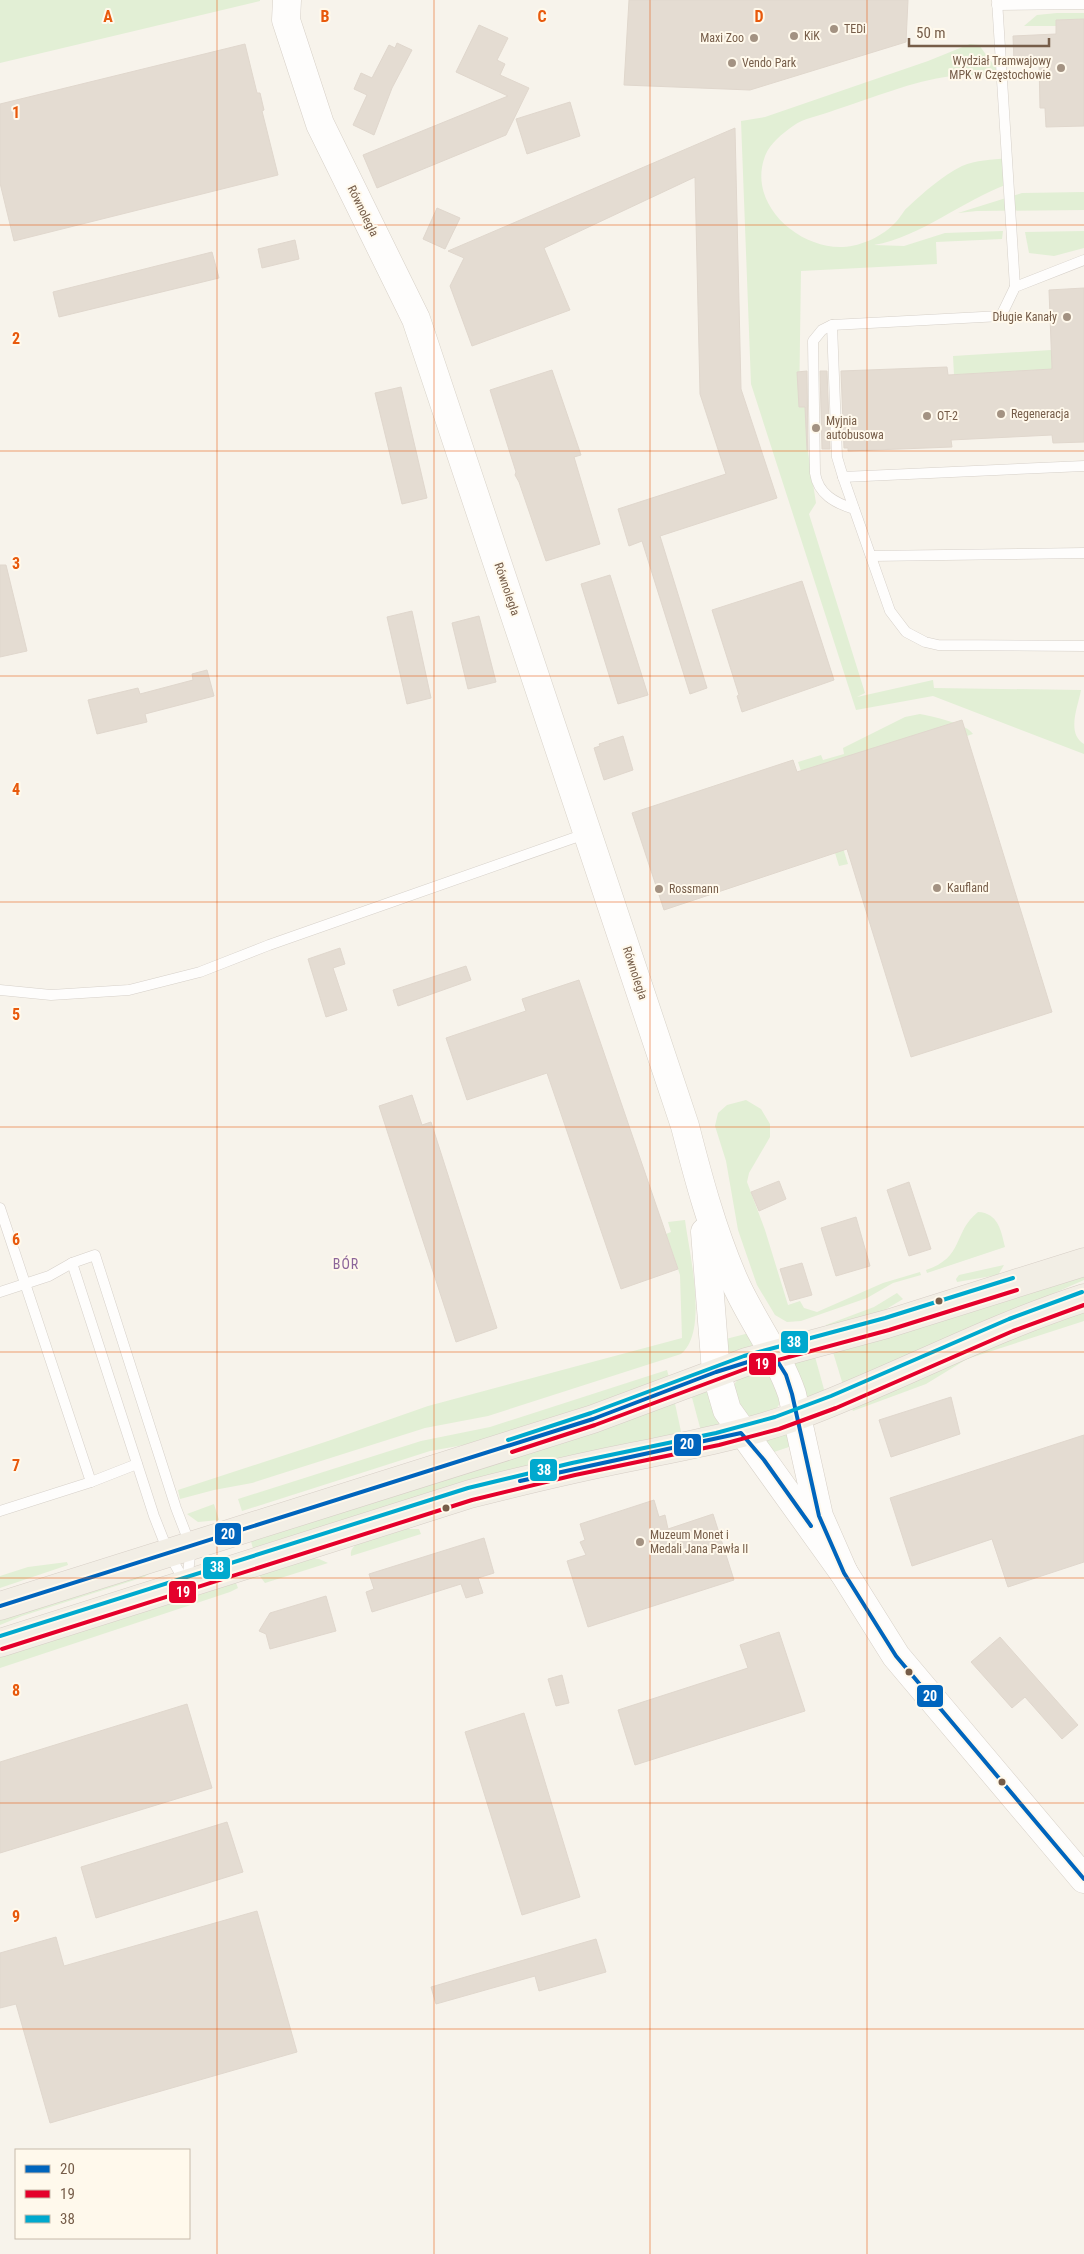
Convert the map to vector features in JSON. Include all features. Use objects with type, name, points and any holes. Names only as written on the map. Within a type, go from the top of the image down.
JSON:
[{"type":"main road","points":[[0,1606],[180,1551],[593,1419],[716,1372],[773,1354],[887,1324],[1084,1262]]},
{"type":"main road","points":[[0,1643],[470,1494],[543,1475],[742,1433],[797,1416],[1002,1328],[1044,1311],[1084,1298]]},
{"type":"street","name":"Równoległa","points":[[287,0],[286,20],[320,124],[416,319],[589,832],[685,1126],[702,1190],[733,1279],[755,1324],[786,1375],[797,1416],[818,1516],[844,1573]]},
{"type":"street","name":"Równoległa","points":[[702,1190],[716,1372],[727,1410],[844,1573]]},
{"type":"street","points":[[844,1573],[896,1656],[1084,1879]]},
{"type":"lane","points":[[854,509],[828,498],[819,486],[815,473],[813,340],[822,330],[832,325],[1001,316],[1015,288],[997,2],[1084,4]]},
{"type":"lane","points":[[1015,288],[1084,260]]},
{"type":"lane","points":[[832,325],[837,457],[890,611],[906,632],[925,642],[938,645],[1084,646]]},
{"type":"lane","points":[[843,477],[1084,466]]},
{"type":"lane","points":[[871,556],[1084,554]]},
{"type":"lane","points":[[0,990],[51,995],[129,990],[200,972],[269,945],[589,832]]},
{"type":"lane","points":[[0,1208],[91,1482]]},
{"type":"lane","points":[[0,1292],[48,1276],[72,1263],[95,1256],[176,1508],[180,1551],[186,1584]]},
{"type":"lane","points":[[72,1263],[137,1464],[180,1551],[186,1584]]},
{"type":"lane","points":[[0,1511],[91,1482],[137,1464]]},
{"type":"green space","points":[[0,0],[260,0],[260,1],[0,63]]},
{"type":"green space","points":[[1084,13],[1084,19],[1056,20],[1056,26],[1024,26],[1037,15]]},
{"type":"green space","points":[[970,44],[979,45],[1001,75],[963,75],[936,78],[808,119],[797,123],[781,136],[773,143],[765,156],[761,174],[763,191],[770,206],[780,220],[794,232],[809,240],[826,246],[843,247],[865,242],[885,232],[920,196],[940,179],[962,166],[984,160],[1007,158],[1008,184],[908,234],[874,245],[904,246],[945,233],[1003,231],[1002,239],[936,242],[937,264],[801,271],[799,407],[805,407],[808,452],[816,503],[809,514],[865,693],[857,697],[933,680],[934,688],[1081,690],[1074,727],[1079,739],[1084,744],[1084,754],[933,696],[856,710],[751,384],[741,121],[765,117],[928,61]]},
{"type":"green space","points":[[1084,192],[1084,210],[977,211],[958,213],[1022,193]]},
{"type":"green space","points":[[1084,231],[1084,248],[1054,256],[1029,253],[1025,232]]},
{"type":"green space","points":[[1051,350],[1052,369],[954,375],[953,356]]},
{"type":"green space","points":[[920,714],[964,727],[973,734],[822,782],[848,864],[839,866],[832,843],[826,846],[798,762],[821,755],[823,760],[844,754],[843,748],[905,717]]},
{"type":"green space","points":[[746,1100],[761,1109],[770,1124],[770,1137],[749,1173],[747,1182],[765,1230],[788,1305],[800,1301],[804,1308],[817,1312],[883,1283],[920,1272],[921,1275],[893,1283],[867,1298],[801,1321],[787,1322],[775,1315],[757,1285],[738,1230],[726,1161],[715,1126],[718,1113],[727,1105]]},
{"type":"green space","points":[[978,1212],[990,1216],[998,1224],[1005,1247],[927,1273],[926,1270],[938,1265],[953,1251],[964,1228]]},
{"type":"green space","points":[[685,1220],[693,1271],[696,1310],[694,1328],[689,1343],[681,1354],[488,1416],[425,1428],[252,1483],[180,1499],[178,1490],[428,1406],[682,1338],[680,1275],[666,1234],[671,1232],[668,1222]]},
{"type":"green space","points":[[1004,1265],[998,1275],[957,1282],[956,1279],[959,1275]]},
{"type":"green space","points":[[1084,1272],[1084,1280],[843,1385],[832,1349]]},
{"type":"green space","points":[[897,1293],[903,1299],[873,1317],[827,1331],[826,1325],[874,1307]]},
{"type":"green space","points":[[1084,1309],[1084,1321],[967,1359],[926,1384],[853,1411],[850,1404]]},
{"type":"green space","points":[[753,1332],[757,1342],[738,1351],[727,1351],[726,1339]]},
{"type":"green space","points":[[814,1353],[825,1393],[803,1402],[793,1362]]},
{"type":"green space","points":[[667,1370],[670,1381],[475,1443],[430,1451],[242,1511],[238,1499],[421,1441],[490,1427]]},
{"type":"green space","points":[[764,1370],[773,1374],[783,1398],[775,1411],[751,1417],[740,1410],[733,1391],[735,1383],[739,1378]]},
{"type":"green space","points":[[706,1388],[722,1424],[701,1431],[691,1394]]},
{"type":"green space","points":[[674,1399],[682,1436],[254,1552],[250,1538]]},
{"type":"green space","points":[[784,1433],[788,1434],[792,1446],[768,1454],[765,1441]]},
{"type":"green space","points":[[214,1504],[219,1520],[198,1522],[187,1514]]},
{"type":"green space","points":[[399,1529],[419,1529],[421,1534],[351,1556],[355,1545],[361,1541]]},
{"type":"green space","points":[[306,1557],[328,1563],[265,1583],[259,1575],[261,1571]]},
{"type":"green space","points":[[67,1562],[68,1565],[0,1588],[0,1576],[28,1567]]},
{"type":"green space","points":[[152,1572],[144,1577],[22,1616],[0,1625],[0,1618]]},
{"type":"green space","points":[[234,1578],[238,1588],[230,1592],[0,1668],[0,1654]]},
{"type":"building","name":"Vendo Park","points":[[629,0],[908,0],[906,42],[750,90],[624,85]]},
{"type":"building","name":"Wydział Tramwajowy MPK w Częstochowie","points":[[1084,19],[1084,126],[1046,127],[1045,108],[1040,108],[1039,62],[1014,63],[1013,36],[1056,34],[1056,20]]},
{"type":"building","points":[[479,25],[508,38],[497,60],[505,64],[500,75],[529,88],[506,135],[377,188],[363,155],[508,96],[456,72]]},
{"type":"building","points":[[397,43],[412,50],[392,88],[374,135],[353,125],[367,95],[354,89],[361,73],[372,78],[389,45],[395,48]]},
{"type":"building","points":[[245,44],[257,93],[260,93],[264,110],[262,111],[278,175],[14,241],[0,183],[0,104]]},
{"type":"building","points":[[570,102],[580,136],[527,154],[516,119]]},
{"type":"building","points":[[735,128],[741,389],[777,498],[660,536],[707,688],[690,694],[642,541],[629,546],[618,509],[726,474],[700,394],[695,177],[544,248],[570,310],[472,346],[450,286],[464,258],[448,251]]},
{"type":"building","points":[[437,208],[460,218],[445,249],[423,239]]},
{"type":"building","points":[[295,240],[299,259],[262,268],[258,249]]},
{"type":"building","points":[[212,252],[219,278],[59,317],[53,292]]},
{"type":"building","points":[[1084,288],[1084,442],[1053,443],[1052,435],[951,440],[952,447],[848,451],[848,448],[844,448],[841,371],[947,367],[948,375],[1052,369],[1049,290]]},
{"type":"building","points":[[552,370],[581,455],[574,457],[600,544],[546,561],[515,475],[516,472],[490,390]]},
{"type":"building","points":[[807,371],[808,450],[805,407],[799,407],[797,372]]},
{"type":"building","points":[[820,371],[827,371],[830,449],[822,449]]},
{"type":"building","points":[[401,387],[427,498],[402,504],[375,393]]},
{"type":"building","points":[[0,565],[6,565],[27,651],[0,657]]},
{"type":"building","points":[[610,575],[648,695],[618,704],[581,584]]},
{"type":"building","points":[[802,581],[834,680],[742,712],[737,696],[739,695],[712,610]]},
{"type":"building","points":[[412,611],[431,698],[407,704],[387,617]]},
{"type":"building","points":[[479,616],[496,682],[468,689],[452,623]]},
{"type":"building","points":[[207,670],[214,696],[145,714],[147,722],[97,734],[88,700],[138,688],[140,694],[193,680],[192,674]]},
{"type":"building","name":"Kaufland","points":[[962,720],[1052,1012],[911,1057],[847,849],[664,910],[632,813],[793,760],[797,772]]},
{"type":"building","points":[[623,736],[633,770],[604,780],[594,748],[600,746],[599,744]]},
{"type":"building","points":[[340,948],[345,964],[333,968],[347,1010],[326,1017],[308,959]]},
{"type":"building","points":[[466,966],[471,980],[398,1006],[393,990]]},
{"type":"building","points":[[579,980],[678,1269],[621,1289],[547,1073],[467,1100],[446,1038],[526,1011],[522,999]]},
{"type":"building","points":[[412,1095],[422,1125],[431,1122],[497,1328],[456,1342],[379,1106]]},
{"type":"building","points":[[779,1181],[786,1199],[759,1211],[751,1192]]},
{"type":"building","points":[[909,1182],[931,1249],[909,1256],[887,1190]]},
{"type":"building","points":[[856,1217],[870,1266],[836,1276],[821,1228]]},
{"type":"building","points":[[802,1263],[812,1295],[790,1301],[780,1269]]},
{"type":"building","points":[[951,1397],[960,1434],[891,1457],[879,1420]]},
{"type":"building","points":[[1084,1435],[1084,1562],[1008,1587],[992,1539],[912,1566],[890,1498]]},
{"type":"building","points":[[654,1500],[659,1517],[665,1515],[668,1529],[713,1514],[734,1580],[588,1627],[567,1561],[586,1555],[580,1542],[585,1540],[580,1524]]},
{"type":"building","points":[[484,1538],[494,1573],[478,1578],[483,1593],[466,1598],[461,1584],[372,1612],[366,1592],[374,1589],[369,1574]]},
{"type":"building","points":[[326,1596],[336,1631],[270,1649],[266,1634],[259,1631],[270,1613]]},
{"type":"building","points":[[779,1632],[805,1711],[635,1765],[618,1710],[748,1668],[740,1645]]},
{"type":"building","points":[[1000,1637],[1078,1725],[1062,1739],[1025,1697],[1012,1708],[971,1662]]},
{"type":"building","points":[[562,1675],[569,1703],[556,1706],[548,1679]]},
{"type":"building","points":[[187,1704],[212,1788],[0,1853],[0,1762]]},
{"type":"building","points":[[524,1713],[580,1897],[522,1915],[465,1732]]},
{"type":"building","points":[[227,1822],[243,1872],[96,1918],[81,1867]]},
{"type":"building","points":[[257,1911],[297,2052],[50,2123],[16,2004],[0,2008],[0,1953],[56,1937],[64,1966]]},
{"type":"building","points":[[596,1939],[606,1972],[539,1991],[535,1976],[436,2004],[431,1987]]},
{"type":"transit line","name":"38","points":[[508,1440],[591,1413],[744,1356],[885,1318],[1013,1278]]},
{"type":"transit line","name":"19","points":[[512,1452],[595,1425],[748,1368],[889,1330],[1017,1290]]},
{"type":"transit line","name":"38","points":[[0,1636],[468,1488],[572,1463],[716,1433],[775,1417],[831,1396],[1009,1319],[1082,1292]]},
{"type":"transit line","name":"19","points":[[2,1649],[472,1500],[575,1475],[719,1445],[779,1429],[836,1408],[1013,1331],[1084,1305]]},
{"type":"transit line","name":"20","points":[[0,1606],[593,1419],[716,1372],[773,1354],[786,1375],[792,1394],[819,1516],[844,1573],[896,1656],[1084,1879]]},
{"type":"transit line","name":"20","points":[[520,1481],[741,1433],[764,1460],[811,1526]]},
{"type":"place","name":"TEDi","points":[[834,29]]},
{"type":"place","name":"KiK","points":[[794,36]]},
{"type":"place","name":"Maxi Zoo","points":[[754,38]]},
{"type":"place","name":"Vendo Park","points":[[732,63]]},
{"type":"place","name":"Wydział Tramwajowy MPK w Częstochowie","points":[[1061,68]]},
{"type":"place","name":"Długie Kanały","points":[[1067,317]]},
{"type":"place","name":"Regeneracja","points":[[1001,414]]},
{"type":"place","name":"OT-2","points":[[927,416]]},
{"type":"place","name":"Myjnia autobusowa","points":[[816,428]]},
{"type":"place","name":"Kaufland","points":[[937,888]]},
{"type":"place","name":"Rossmann","points":[[659,889]]},
{"type":"place","name":"Muzeum Monet i Medali Jana Pawła II","points":[[640,1542]]},
{"type":"district","name":"BÓR","points":[[346,1264]]}]
